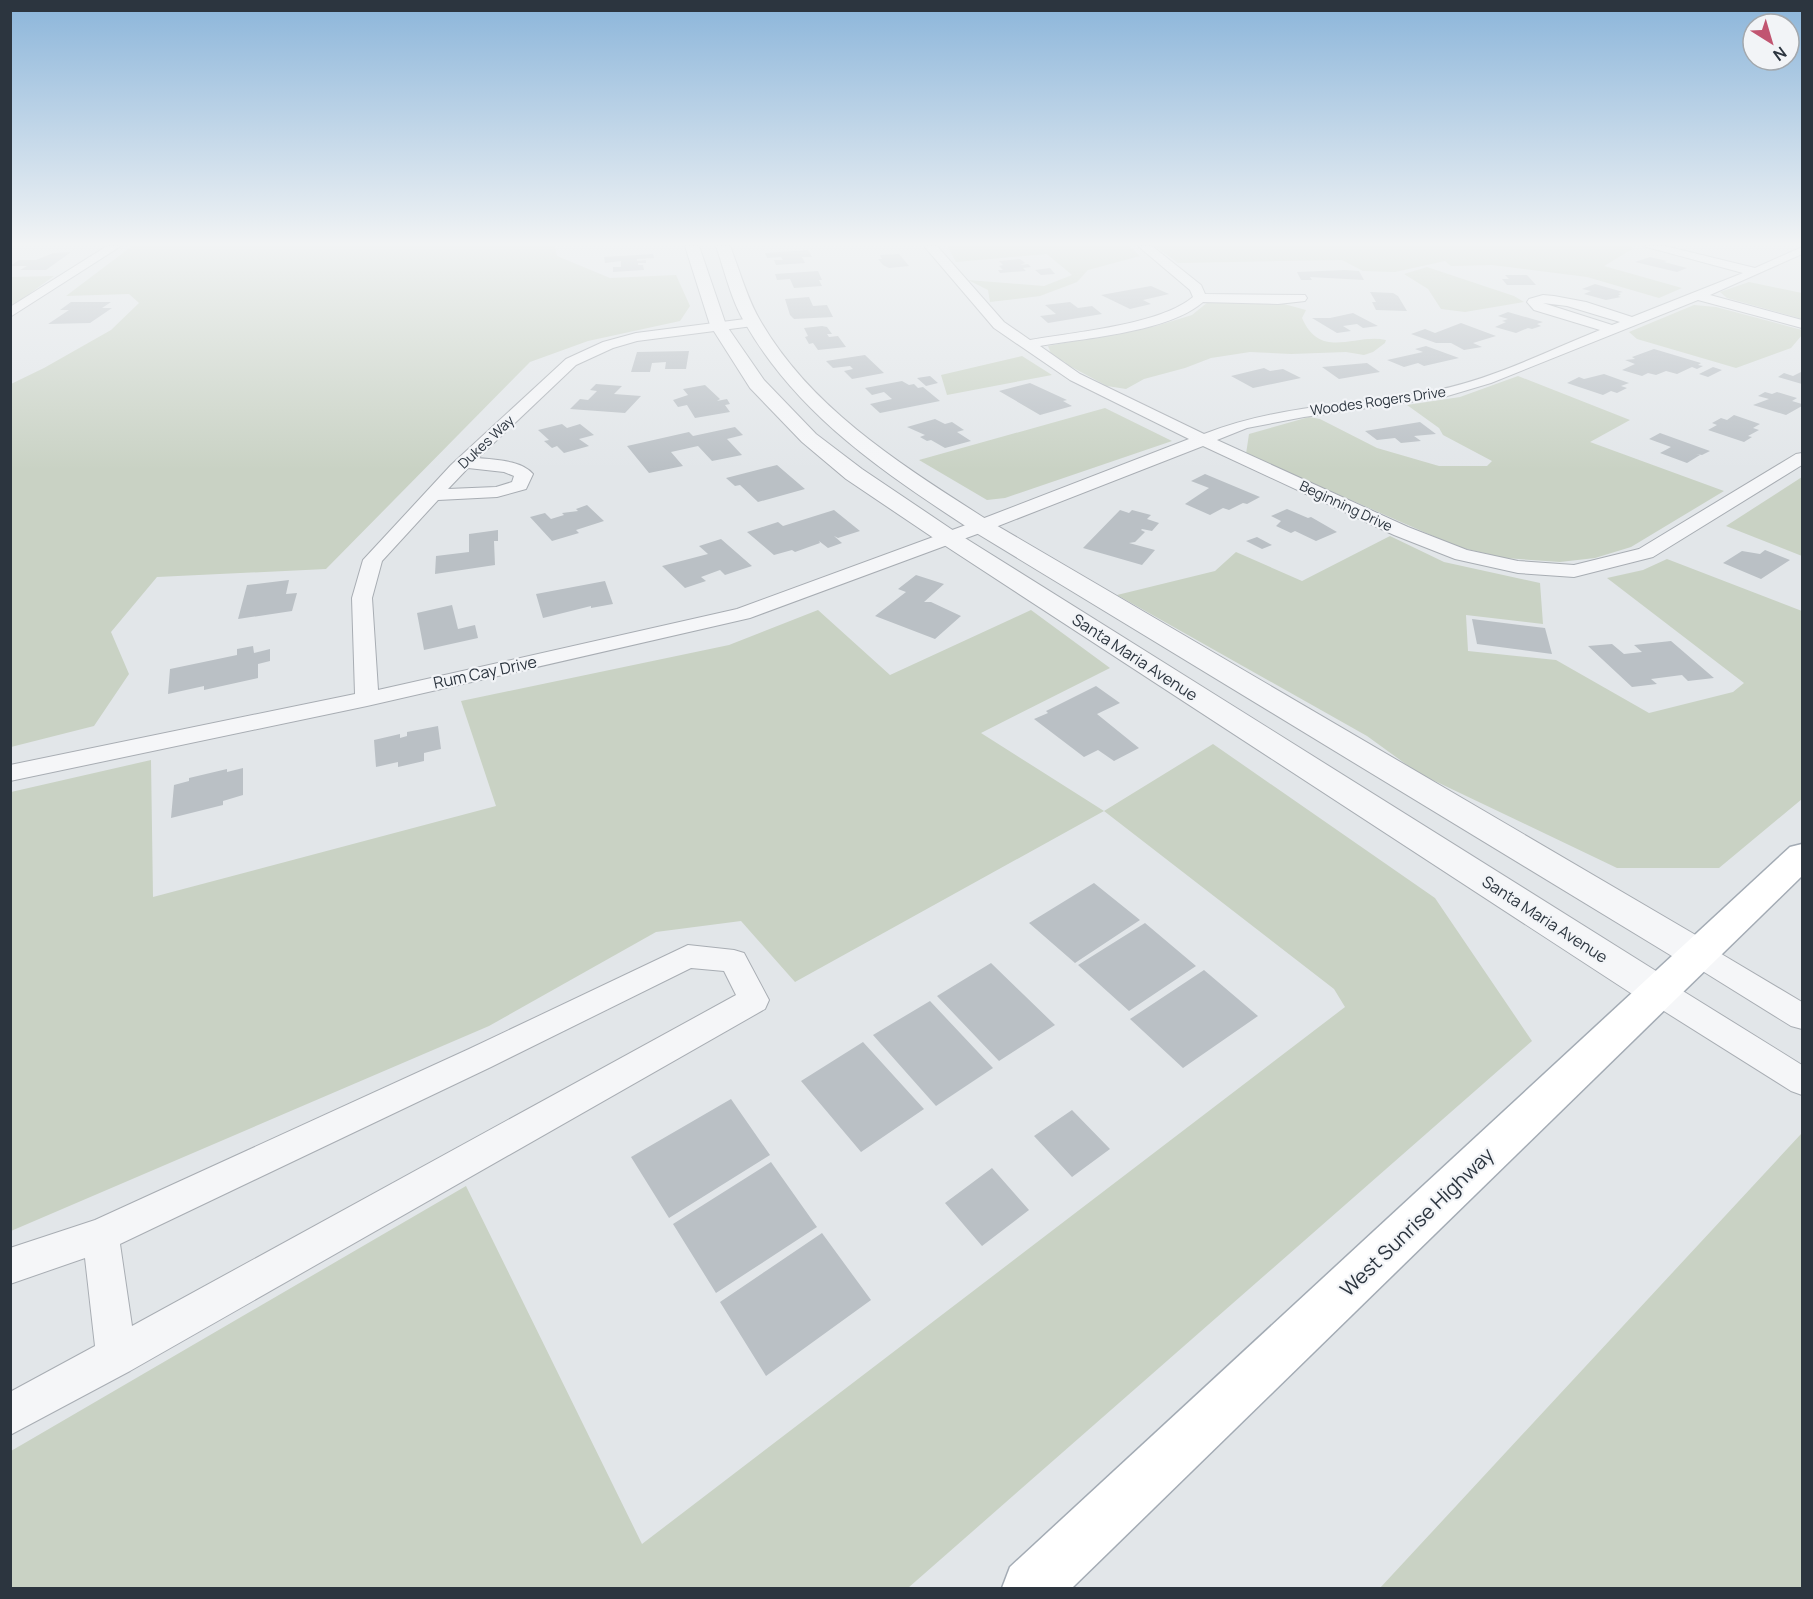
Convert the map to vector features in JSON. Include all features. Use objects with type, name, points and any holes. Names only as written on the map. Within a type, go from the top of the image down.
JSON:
[{"type":"main road","name":"West Sunrise Highway","points":[[1031,1588],[1803,856]]},
{"type":"street","name":"Santa Maria Avenue","points":[[716,321],[757,384],[809,438],[854,474],[949,538],[1659,992]]},
{"type":"street","name":"Beginning Drive","points":[[995,321],[1075,377],[1202,440],[1401,531],[1462,555],[1518,567],[1574,571],[1646,552],[1803,458]]},
{"type":"street","points":[[1029,344],[1153,321]]},
{"type":"street","points":[[1584,321],[1612,329]]},
{"type":"street","name":"Woodes Rogers Drive","points":[[949,538],[1243,424],[1304,412],[1439,394],[1486,380],[1631,321]]},
{"type":"street","name":"Santa Maria Avenue","points":[[753,322],[791,378],[842,427],[885,463],[981,526],[1698,954]]},
{"type":"street","name":"Dukes Way","points":[[367,699],[362,598],[373,560],[465,462],[571,362],[608,345],[636,337],[753,322]]},
{"type":"street","points":[[433,495],[497,492],[520,485],[524,474],[507,467],[465,462]]},
{"type":"street","name":"Rum Cay Drive","points":[[10,773],[367,699],[743,614],[949,538]]},
{"type":"street","points":[[1698,954],[1803,1017]]},
{"type":"street","points":[[10,1266],[101,1235],[480,1058],[688,956],[734,961],[754,1000],[10,1415]]},
{"type":"street","points":[[1659,992],[1803,1081]]},
{"type":"street","points":[[101,1235],[116,1357]]},
{"type":"green space","points":[[121,321],[680,321],[588,341],[530,362],[326,569],[157,577],[111,632],[129,674],[94,726],[11,747],[11,384],[111,330]]},
{"type":"green space","points":[[1174,321],[1304,321],[1319,339],[1329,342],[1386,340],[1373,352],[1364,355],[1346,352],[1291,354],[1250,352],[1211,358],[1144,379],[1126,389],[1107,386],[1066,364],[1052,356],[1048,346]]},
{"type":"green space","points":[[1656,321],[1767,321],[1802,330],[1802,335],[1791,348],[1736,368],[1637,339],[1629,332]]},
{"type":"green space","points":[[1022,356],[1052,375],[947,395],[941,375]]},
{"type":"green space","points":[[1518,376],[1630,420],[1590,442],[1724,491],[1631,547],[1595,558],[1560,562],[1505,558],[1458,547],[1246,454],[1249,434],[1309,417],[1320,419],[1377,448],[1439,466],[1487,466],[1492,461],[1443,435],[1439,428],[1407,405],[1460,397]]},
{"type":"green space","points":[[1105,408],[1172,441],[1005,498],[987,500],[919,460]]},
{"type":"green space","points":[[1802,477],[1802,556],[1726,526]]},
{"type":"green space","points":[[1390,536],[1444,562],[1540,583],[1543,624],[1466,615],[1468,651],[1556,660],[1649,713],[1733,692],[1744,683],[1607,578],[1643,570],[1667,559],[1802,611],[1802,799],[1719,868],[1617,868],[1418,773],[1367,736],[1117,595],[1215,571],[1236,552],[1302,581]]},
{"type":"green space","points":[[818,610],[890,675],[1031,610],[1110,668],[981,733],[1104,811],[795,982],[741,921],[656,932],[489,1026],[11,1231],[11,792],[151,760],[153,897],[496,806],[461,701],[729,645]]},
{"type":"green space","points":[[1213,744],[1435,898],[1532,1041],[908,1588],[11,1588],[11,1451],[466,1186],[642,1544],[1345,1007],[1334,989],[1104,811]]},
{"type":"green space","points":[[1801,1134],[1802,1588],[1380,1588]]},
{"type":"building","points":[[53,321],[93,321],[90,323],[48,324]]},
{"type":"building","points":[[1316,321],[1368,321],[1378,326],[1363,328],[1357,324],[1343,326],[1351,331],[1337,333]]},
{"type":"building","points":[[1502,321],[1543,322],[1537,324],[1541,326],[1516,333],[1495,327],[1506,322]]},
{"type":"building","points":[[1461,323],[1496,336],[1473,343],[1482,347],[1464,350],[1451,343],[1436,343],[1411,334],[1425,329],[1435,333]]},
{"type":"building","points":[[827,327],[832,334],[827,334],[829,337],[838,336],[846,347],[818,350],[813,343],[809,344],[804,328]]},
{"type":"building","points":[[1426,346],[1459,358],[1424,366],[1418,363],[1404,367],[1387,360],[1423,352],[1415,349]]},
{"type":"building","points":[[1654,349],[1701,363],[1698,365],[1703,366],[1697,369],[1692,367],[1677,374],[1666,371],[1656,375],[1648,373],[1642,376],[1622,370],[1635,364],[1625,360],[1635,359],[1632,357]]},
{"type":"building","points":[[689,351],[686,369],[665,369],[666,362],[652,363],[650,372],[631,372],[637,352]]},
{"type":"building","points":[[865,355],[884,373],[852,379],[844,371],[853,369],[850,366],[833,368],[826,361]]},
{"type":"building","points":[[1367,363],[1380,372],[1339,379],[1322,367]]},
{"type":"building","points":[[1713,367],[1722,370],[1708,377],[1699,374]]},
{"type":"building","points":[[1264,368],[1270,371],[1283,369],[1301,378],[1253,388],[1231,376]]},
{"type":"building","points":[[1801,372],[1802,384],[1778,377],[1784,373],[1793,376]]},
{"type":"building","points":[[1604,374],[1629,383],[1621,386],[1627,388],[1617,393],[1611,391],[1603,395],[1567,383],[1579,377],[1584,379]]},
{"type":"building","points":[[930,376],[938,383],[926,386],[917,378]]},
{"type":"building","points":[[902,381],[909,385],[914,384],[918,388],[923,387],[940,401],[880,413],[870,404],[892,399],[884,392],[872,395],[865,388]]},
{"type":"building","points":[[1030,383],[1067,400],[1063,401],[1072,406],[1040,415],[999,391]]},
{"type":"building","points":[[596,384],[622,386],[614,394],[641,396],[625,413],[570,409],[580,399],[588,400],[597,391],[590,390]]},
{"type":"building","points":[[705,385],[720,399],[717,401],[727,399],[730,404],[725,405],[730,412],[695,418],[687,405],[678,407],[673,400],[688,395],[683,389]]},
{"type":"building","points":[[1765,392],[1772,394],[1777,392],[1797,398],[1792,401],[1802,406],[1786,415],[1753,405],[1769,399],[1758,396]]},
{"type":"building","points":[[1734,415],[1760,424],[1753,428],[1759,430],[1748,436],[1752,437],[1744,442],[1708,430],[1717,425],[1712,423],[1721,418],[1727,420]]},
{"type":"building","points":[[935,419],[945,424],[952,422],[964,430],[957,432],[971,441],[945,448],[931,440],[927,441],[920,437],[925,435],[907,427]]},
{"type":"building","points":[[1420,422],[1436,434],[1414,436],[1421,441],[1401,443],[1395,438],[1377,440],[1365,431]]},
{"type":"building","points":[[562,424],[567,428],[580,424],[594,435],[579,439],[589,446],[564,453],[557,446],[552,448],[544,441],[549,440],[538,430]]},
{"type":"building","points":[[735,427],[743,435],[727,439],[742,455],[712,461],[698,446],[671,452],[683,466],[649,473],[627,446],[689,432],[693,436]]},
{"type":"building","points":[[1660,433],[1710,451],[1702,455],[1696,454],[1700,455],[1687,463],[1660,453],[1671,447],[1649,439]]},
{"type":"building","points":[[777,465],[805,489],[758,502],[740,485],[735,486],[726,478]]},
{"type":"building","points":[[1205,474],[1260,497],[1229,510],[1223,508],[1210,515],[1185,504],[1209,488],[1191,481]]},
{"type":"building","points":[[587,505],[604,521],[576,530],[579,533],[552,541],[530,517],[545,513],[551,519],[564,515],[562,513],[578,511],[576,509]]},
{"type":"building","points":[[1287,509],[1308,518],[1311,517],[1337,532],[1316,541],[1295,531],[1291,533],[1276,526],[1281,521],[1271,516]]},
{"type":"building","points":[[834,510],[860,531],[838,538],[834,536],[842,543],[828,548],[819,541],[820,543],[795,552],[792,550],[774,555],[747,532],[778,522],[783,526]]},
{"type":"building","points":[[1120,510],[1129,513],[1132,510],[1151,515],[1147,519],[1159,523],[1152,531],[1142,529],[1145,532],[1135,542],[1129,543],[1155,550],[1142,565],[1083,548]]},
{"type":"building","points":[[498,530],[498,541],[494,541],[495,565],[435,574],[436,556],[469,552],[469,534]]},
{"type":"building","points":[[1257,537],[1272,545],[1262,549],[1246,541]]},
{"type":"building","points":[[721,539],[752,566],[725,575],[720,570],[701,577],[706,581],[685,588],[662,566],[708,554],[699,546]]},
{"type":"building","points":[[1765,550],[1790,560],[1761,579],[1723,563],[1742,551],[1760,554]]},
{"type":"building","points":[[916,575],[944,584],[924,602],[931,602],[961,616],[935,639],[875,616],[906,592],[898,589]]},
{"type":"building","points":[[289,580],[286,594],[297,593],[292,611],[238,619],[247,585]]},
{"type":"building","points":[[605,581],[613,604],[591,608],[591,606],[543,618],[536,594]]},
{"type":"building","points":[[452,605],[458,629],[475,625],[478,638],[424,650],[417,613]]},
{"type":"building","points":[[1472,619],[1545,628],[1552,654],[1477,644]]},
{"type":"building","points":[[1671,641],[1714,678],[1688,681],[1682,675],[1651,679],[1657,684],[1632,687],[1588,646],[1612,644],[1624,654],[1642,652],[1634,645]]},
{"type":"building","points":[[253,646],[254,653],[270,649],[270,661],[258,664],[258,678],[204,690],[204,686],[168,694],[170,669],[237,655],[237,649]]},
{"type":"building","points":[[1096,686],[1120,703],[1097,714],[1139,748],[1114,761],[1098,750],[1084,757],[1034,719]]},
{"type":"building","points":[[438,726],[441,749],[424,753],[424,761],[398,767],[398,762],[376,767],[374,740],[400,734],[400,738],[407,736],[407,732]]},
{"type":"building","points":[[243,768],[243,795],[223,801],[223,805],[171,818],[174,785],[189,781],[189,778],[227,769],[227,772]]},
{"type":"building","points":[[1094,883],[1140,920],[1075,963],[1029,923]]},
{"type":"building","points":[[1145,923],[1196,966],[1129,1011],[1078,965]]},
{"type":"building","points":[[991,963],[1055,1025],[999,1061],[937,996]]},
{"type":"building","points":[[1204,970],[1258,1016],[1183,1068],[1130,1019]]},
{"type":"building","points":[[930,1001],[993,1068],[936,1106],[873,1035]]},
{"type":"building","points":[[863,1042],[924,1109],[861,1152],[801,1081]]},
{"type":"building","points":[[731,1099],[770,1155],[669,1218],[631,1157]]},
{"type":"building","points":[[1072,1110],[1110,1149],[1072,1177],[1034,1136]]},
{"type":"building","points":[[771,1162],[817,1227],[716,1293],[673,1224]]},
{"type":"building","points":[[992,1168],[1029,1210],[982,1246],[945,1203]]},
{"type":"building","points":[[822,1233],[871,1300],[766,1376],[720,1302]]}]
